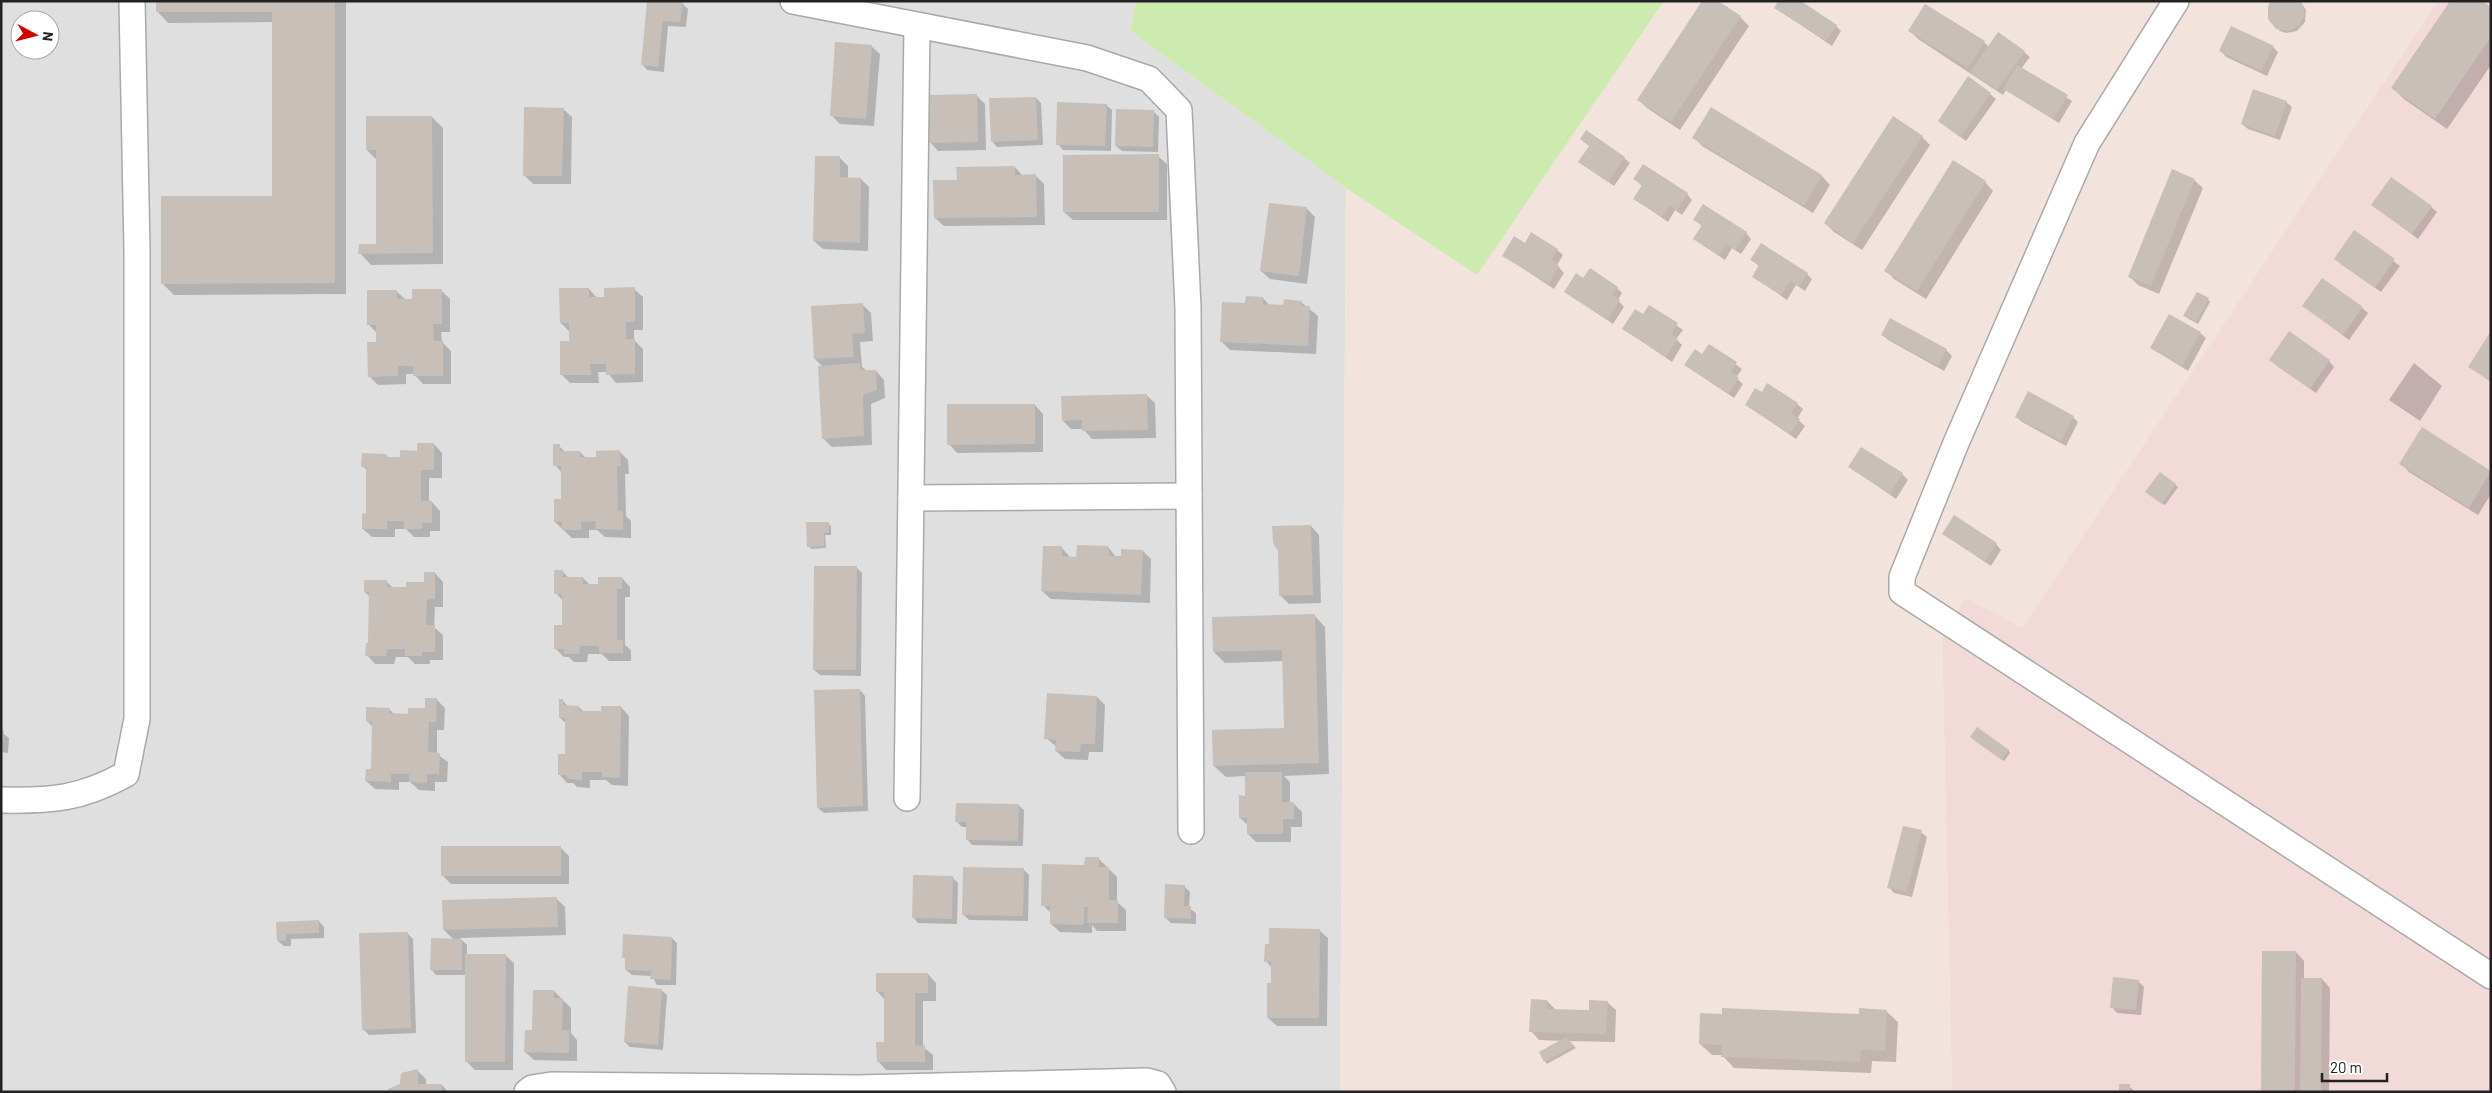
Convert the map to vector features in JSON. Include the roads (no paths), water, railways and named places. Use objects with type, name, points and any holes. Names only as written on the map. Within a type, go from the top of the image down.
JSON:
[{"type":"street","points":[[1,800],[54,800],[90,791],[126,774],[137,719],[137,250],[132,1]]},
{"type":"street","points":[[793,1],[1087,58],[1149,79],[1178,110],[1188,308],[1191,831]]},
{"type":"street","points":[[2176,1],[2087,143],[1956,443],[1902,576],[1902,592],[2491,976]]},
{"type":"street","points":[[907,798],[917,26]]},
{"type":"street","points":[[911,498],[1189,496]]},
{"type":"street","points":[[528,1092],[532,1088],[551,1085],[858,1090],[1147,1081],[1158,1084],[1162,1092]]}]
